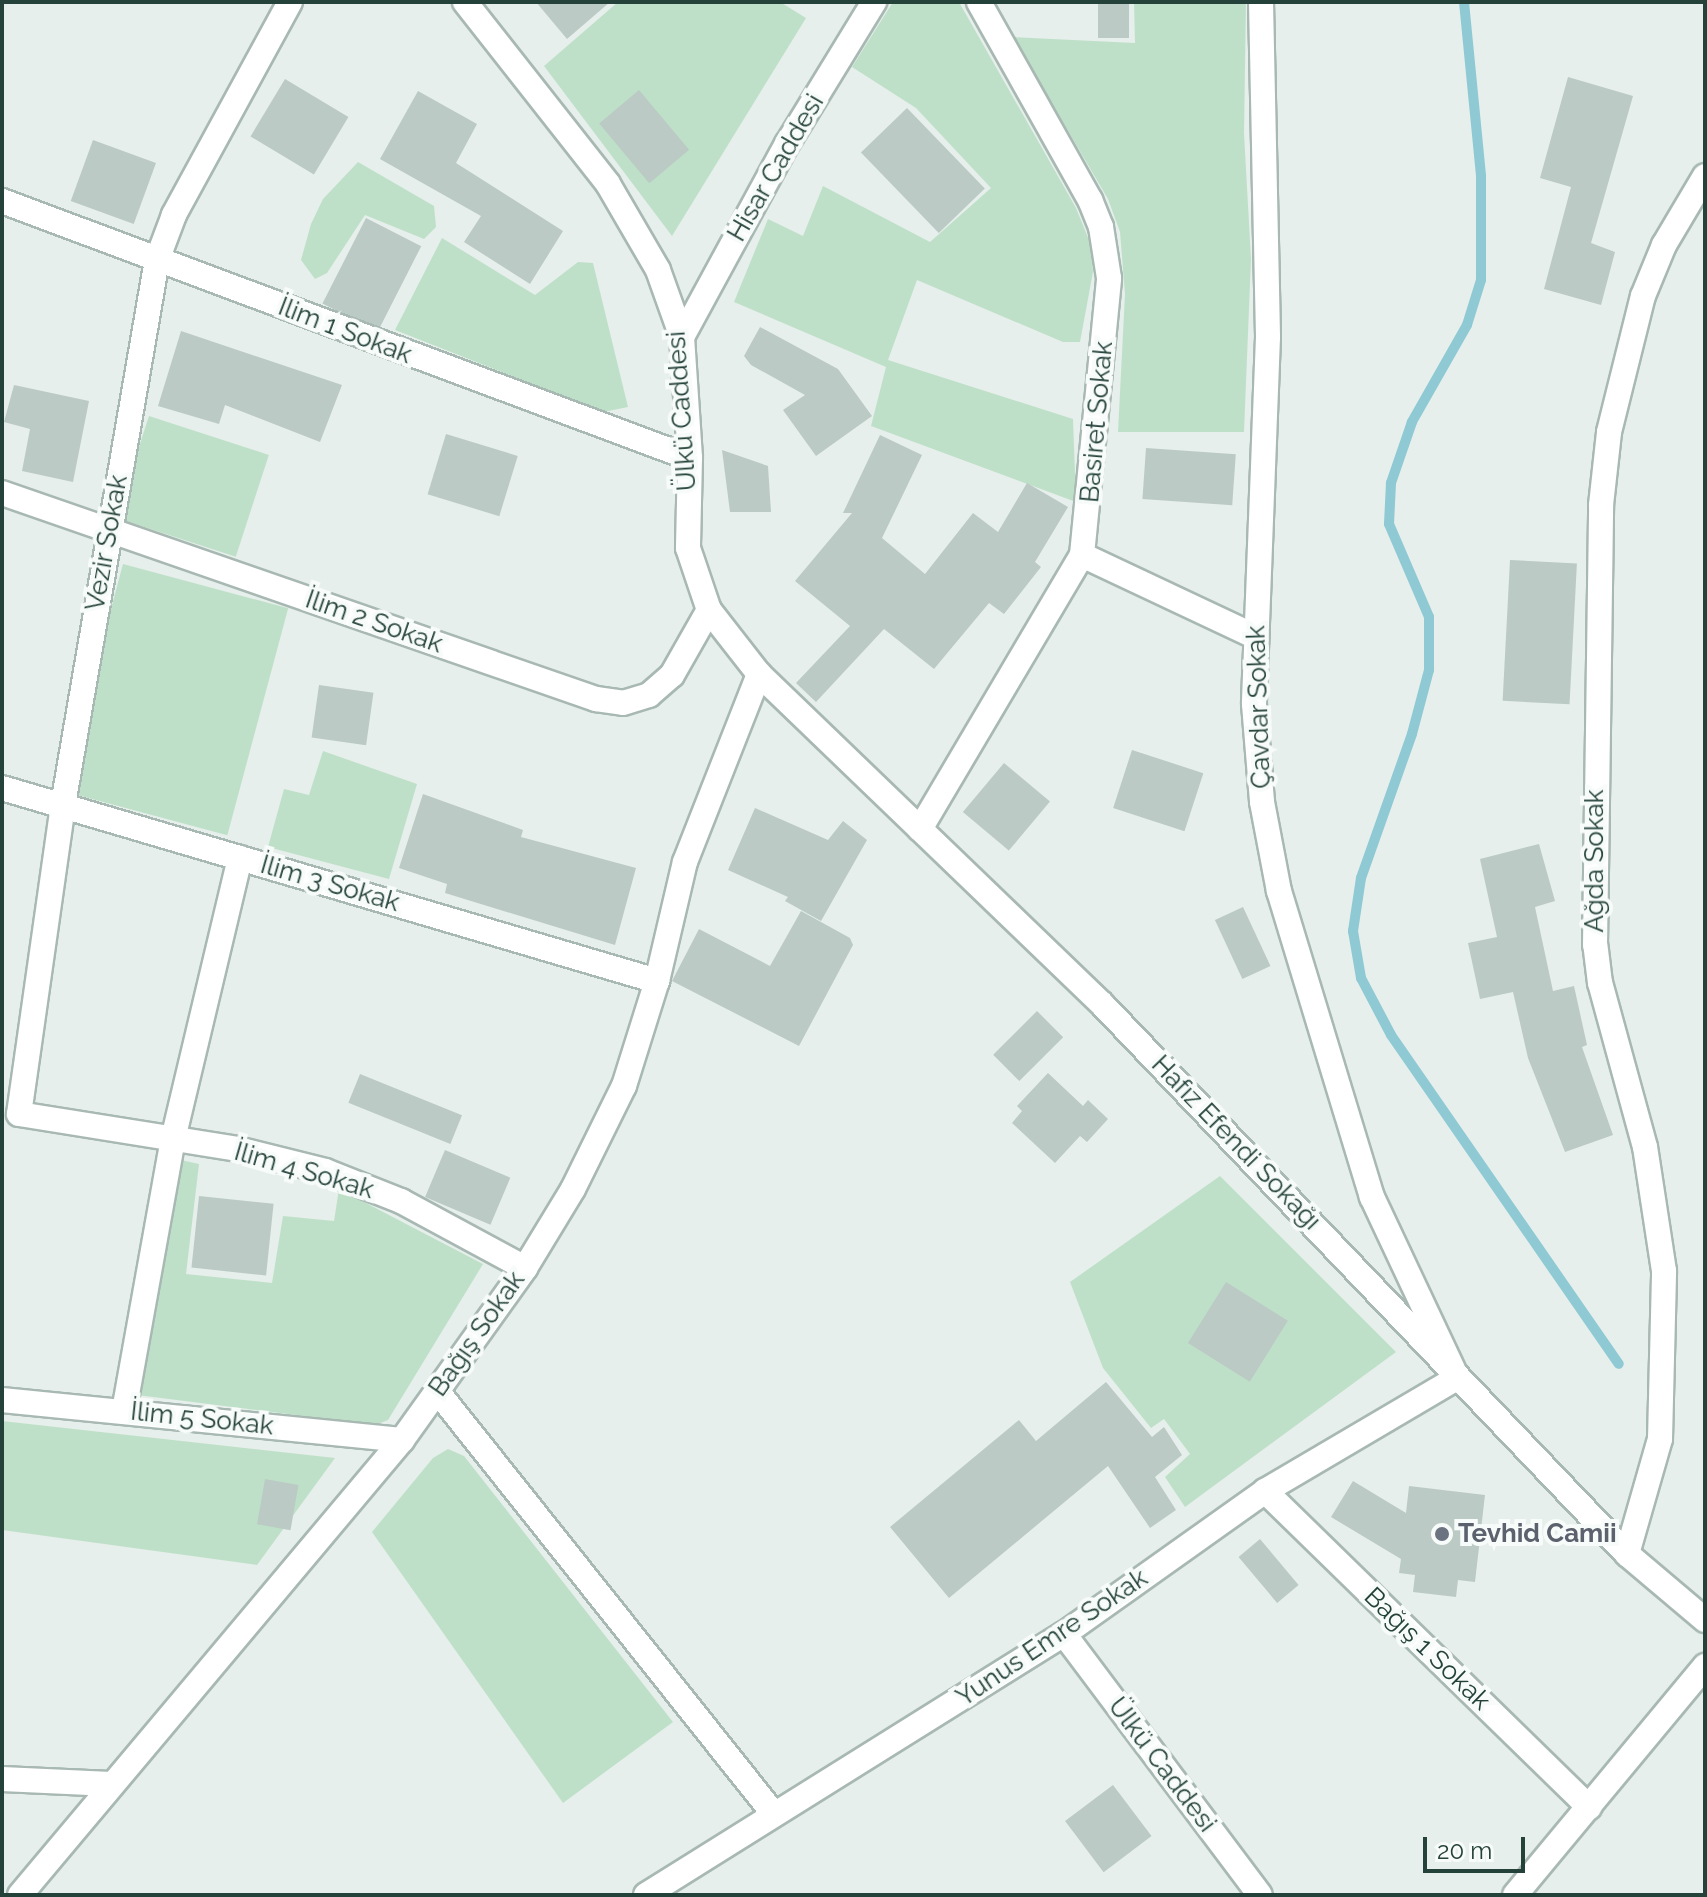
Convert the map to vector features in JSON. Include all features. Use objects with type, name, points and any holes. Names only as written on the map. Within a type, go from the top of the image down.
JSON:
[{"type":"street","name":"Vezir Sokak","points":[[19,1114],[63,805],[157,260],[174,215],[290,2]]},
{"type":"street","name":"Ülkü Caddesi","points":[[465,2],[568,130],[638,230],[682,337],[690,458],[688,548],[709,610],[759,674]]},
{"type":"street","name":"Hisar Caddesi","points":[[682,337],[787,144],[874,2]]},
{"type":"street","name":"Basiret Sokak","points":[[920,829],[1082,555],[1109,278],[1106,250],[1090,200],[979,2]]},
{"type":"street","name":"Çavdar Sokak","points":[[1261,2],[1268,337],[1256,637],[1257,757],[1279,891],[1372,1197],[1457,1378]]},
{"type":"street","name":"Ağda Sokak","points":[[1627,1554],[1660,1439],[1664,1271],[1645,1147],[1600,983],[1595,945],[1601,505],[1615,405],[1643,296],[1664,245],[1705,176]]},
{"type":"street","name":"İlim 1 Sokak","points":[[2,201],[690,458]]},
{"type":"street","name":"İlim 2 Sokak","points":[[2,493],[596,699],[623,703],[649,695],[672,675],[709,610]]},
{"type":"street","points":[[1082,555],[1256,637]]},
{"type":"street","name":"Hafız Efendi Sokağı","points":[[759,674],[1124,1027],[1627,1554],[1705,1620]]},
{"type":"street","name":"Bağış Sokak","points":[[20,1895],[402,1440],[525,1268],[573,1189],[624,1086],[657,981],[685,862],[759,674]]},
{"type":"street","name":"İlim 3 Sokak","points":[[2,788],[657,981]]},
{"type":"street","points":[[124,1411],[173,1139],[240,858]]},
{"type":"street","name":"İlim 4 Sokak","points":[[19,1114],[173,1139],[325,1171],[401,1201],[525,1268]]},
{"type":"street","name":"Yunus Emre Sokak","points":[[646,1895],[1064,1634],[1265,1491],[1457,1378]]},
{"type":"street","points":[[437,1391],[773,1813]]},
{"type":"street","name":"İlim 5 Sokak","points":[[2,1400],[402,1440]]},
{"type":"street","name":"Bağış 1 Sokak","points":[[1265,1491],[1589,1807]]},
{"type":"street","name":"Ülkü Caddesi","points":[[1064,1634],[1252,1892]]},
{"type":"street","points":[[1515,1895],[1705,1666]]},
{"type":"street","points":[[2,1779],[111,1784]]},
{"type":"green space","points":[[618,2],[780,2],[806,18],[672,236],[544,66]]},
{"type":"green space","points":[[893,2],[959,2],[1076,208],[1091,245],[1093,272],[1080,342],[1063,342],[917,280],[888,360],[1073,419],[1076,502],[871,426],[886,367],[734,302],[768,219],[803,236],[823,186],[930,242],[991,188],[916,108],[852,67]]},
{"type":"green space","points":[[1134,2],[1246,2],[1244,133],[1251,259],[1244,432],[1118,432],[1125,294],[1120,232],[1108,199],[1013,37],[1135,43]]},
{"type":"green space","points":[[358,162],[434,206],[436,227],[424,239],[365,215],[327,273],[315,279],[301,260],[311,224],[323,199]]},
{"type":"green space","points":[[442,238],[535,295],[578,262],[593,263],[628,407],[603,412],[395,330]]},
{"type":"green space","points":[[149,416],[269,455],[236,557],[116,518]]},
{"type":"green space","points":[[123,564],[288,608],[227,835],[62,791]]},
{"type":"green space","points":[[323,751],[417,784],[389,879],[268,847],[284,789],[309,795]]},
{"type":"green space","points":[[176,1159],[199,1164],[186,1274],[272,1283],[283,1216],[334,1221],[339,1189],[483,1264],[388,1420],[375,1425],[137,1395]]},
{"type":"green space","points":[[1220,1176],[1396,1352],[1185,1507],[1165,1477],[1190,1454],[1164,1419],[1151,1428],[1103,1368],[1070,1282]]},
{"type":"green space","points":[[2,1421],[335,1458],[257,1565],[2,1530]]},
{"type":"green space","points":[[448,1449],[464,1456],[673,1722],[563,1803],[372,1532],[433,1458]]},
{"type":"building","points":[[536,2],[610,2],[567,39]]},
{"type":"building","points":[[1098,2],[1129,2],[1129,38],[1098,38]]},
{"type":"building","points":[[1568,77],[1633,96],[1591,243],[1615,252],[1601,305],[1544,289],[1571,187],[1540,178]]},
{"type":"building","points":[[285,79],[348,117],[314,175],[250,136]]},
{"type":"building","points":[[639,90],[689,150],[649,183],[599,123]]},
{"type":"building","points":[[418,91],[477,124],[456,163],[563,231],[530,284],[464,242],[481,216],[380,159]]},
{"type":"building","points":[[907,108],[985,189],[939,233],[861,152]]},
{"type":"building","points":[[93,140],[156,163],[134,224],[71,201]]},
{"type":"building","points":[[366,218],[421,246],[378,332],[322,304]]},
{"type":"building","points":[[760,327],[838,369],[872,416],[816,456],[783,410],[805,395],[751,365],[744,356]]},
{"type":"building","points":[[181,331],[342,385],[320,442],[225,405],[219,424],[158,406]]},
{"type":"building","points":[[14,385],[89,401],[73,482],[22,471],[30,429],[4,422]]},
{"type":"building","points":[[446,434],[518,456],[499,516],[428,494]]},
{"type":"building","points":[[880,435],[922,455],[882,538],[925,574],[973,513],[998,532],[1027,483],[1068,507],[1035,562],[1041,567],[1004,614],[989,603],[934,669],[884,629],[816,702],[796,683],[850,626],[795,581],[852,513],[843,513]]},
{"type":"building","points":[[1146,448],[1236,454],[1232,505],[1142,499]]},
{"type":"building","points":[[722,450],[768,466],[771,512],[730,512]]},
{"type":"building","points":[[1510,560],[1577,564],[1570,704],[1503,701]]},
{"type":"building","points":[[319,685],[373,693],[366,745],[312,737]]},
{"type":"building","points":[[1132,750],[1203,773],[1184,831],[1113,808]]},
{"type":"building","points":[[1004,763],[1050,802],[1009,851],[963,812]]},
{"type":"building","points":[[423,794],[523,830],[521,837],[636,868],[615,945],[445,893],[447,884],[399,868]]},
{"type":"building","points":[[755,808],[828,840],[843,821],[867,840],[821,921],[785,901],[788,897],[728,870]]},
{"type":"building","points":[[1539,844],[1555,901],[1535,907],[1553,991],[1574,986],[1587,1045],[1582,1047],[1613,1135],[1565,1152],[1528,1058],[1513,992],[1480,999],[1468,943],[1497,937],[1480,859]]},
{"type":"building","points":[[1243,907],[1270,966],[1242,979],[1215,920]]},
{"type":"building","points":[[801,911],[850,938],[853,945],[799,1046],[672,981],[699,929],[770,966]]},
{"type":"building","points":[[1037,1011],[1063,1037],[1019,1081],[993,1055]]},
{"type":"building","points":[[1048,1073],[1083,1106],[1088,1100],[1108,1119],[1087,1142],[1080,1136],[1055,1163],[1012,1123],[1022,1111],[1017,1106]]},
{"type":"building","points":[[360,1074],[462,1115],[450,1144],[348,1103]]},
{"type":"building","points":[[445,1150],[510,1178],[490,1225],[425,1197]]},
{"type":"building","points":[[199,1196],[274,1204],[266,1275],[191,1268]]},
{"type":"building","points":[[1226,1282],[1288,1321],[1250,1382],[1188,1343]]},
{"type":"building","points":[[1106,1382],[1152,1437],[1164,1427],[1182,1455],[1155,1477],[1176,1510],[1150,1528],[1108,1466],[949,1598],[890,1527],[1019,1420],[1036,1441]]},
{"type":"building","points":[[265,1479],[298,1485],[290,1530],[257,1524]]},
{"type":"building","name":"Tevhid Camii","points":[[1353,1481],[1406,1513],[1409,1486],[1485,1495],[1475,1582],[1458,1580],[1456,1597],[1413,1592],[1415,1575],[1399,1573],[1401,1559],[1331,1517]]},
{"type":"building","points":[[1260,1539],[1299,1585],[1277,1603],[1239,1557]]},
{"type":"building","points":[[1113,1785],[1152,1836],[1104,1872],[1065,1821]]},
{"type":"waterway","points":[[1464,2],[1481,176],[1481,280],[1467,325],[1412,422],[1391,483],[1389,524],[1429,617],[1429,670],[1412,734],[1361,878],[1353,931],[1361,978],[1391,1035],[1619,1364]]},
{"type":"place","name":"Tevhid Camii","points":[[1442,1534]]}]
